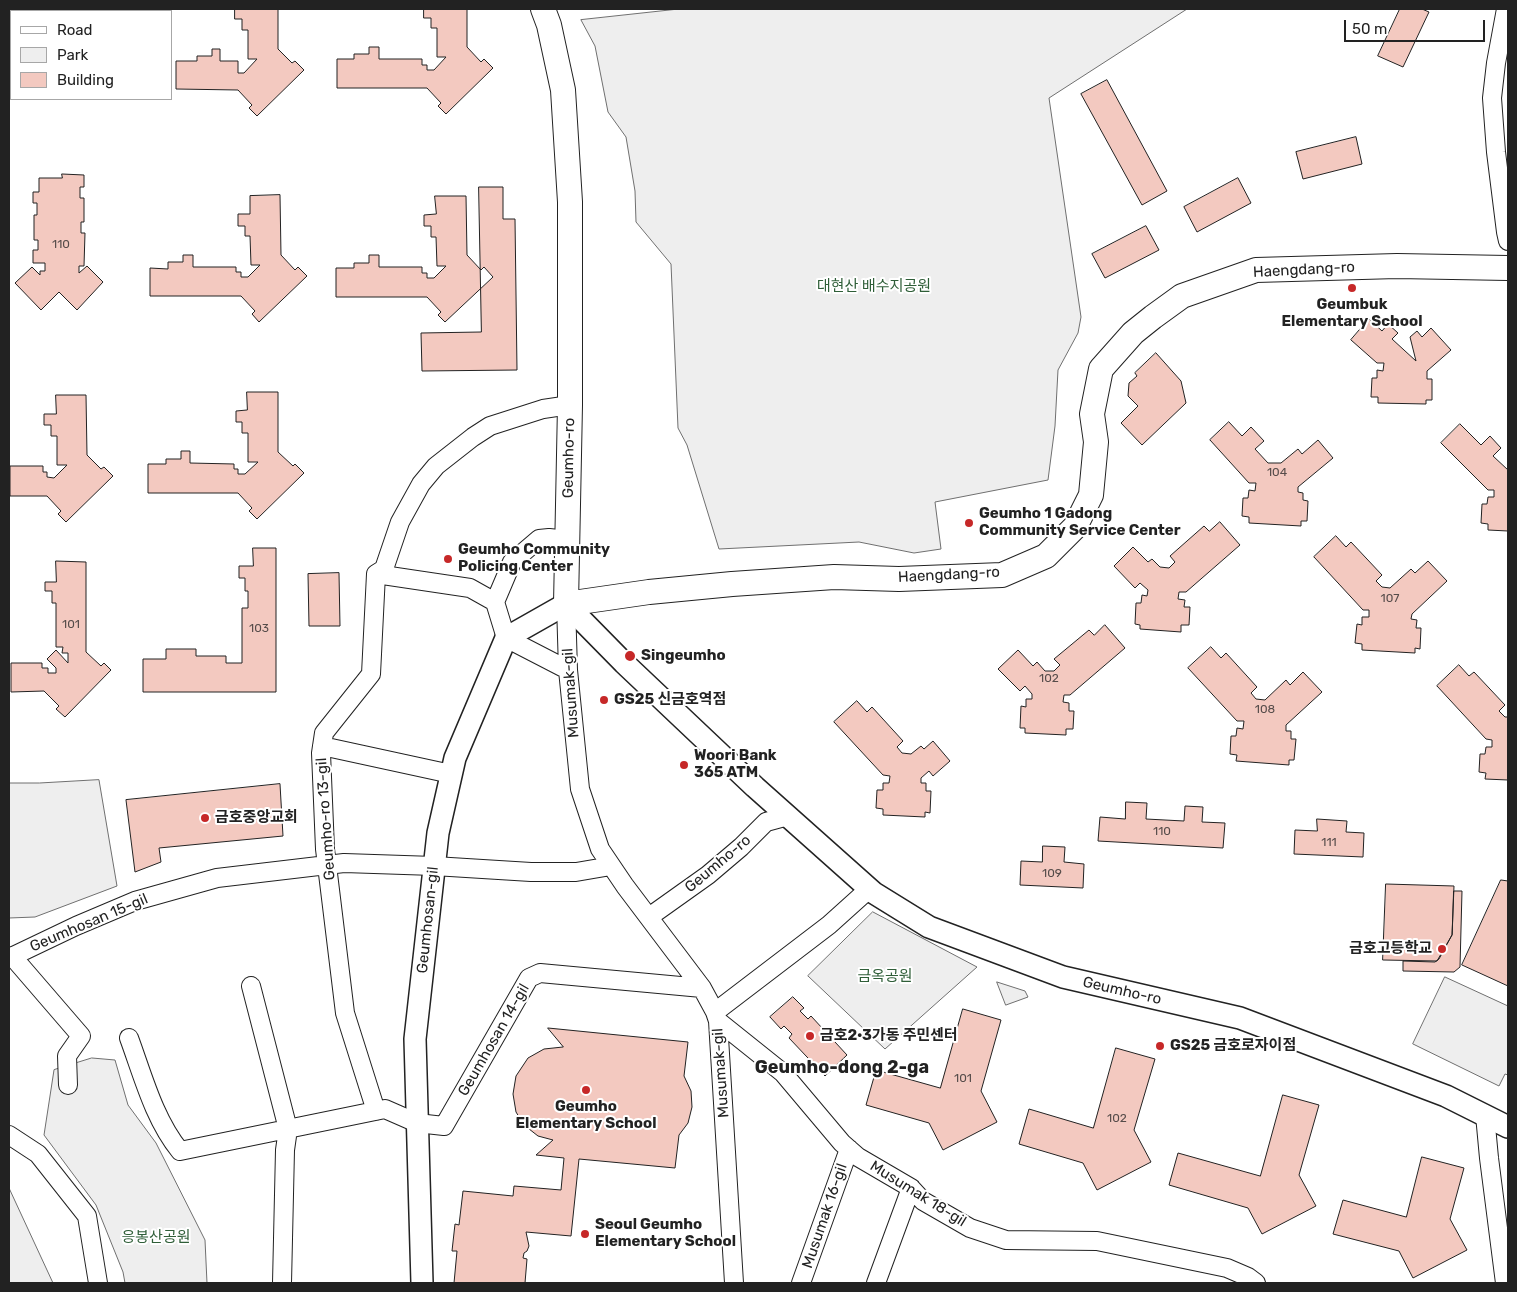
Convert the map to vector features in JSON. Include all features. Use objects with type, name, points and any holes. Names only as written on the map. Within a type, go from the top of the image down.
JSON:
[{"type":"main road","name":"Geumho-ro","points":[[547,11],[563,90],[570,202],[570,405],[566,604]]},
{"type":"main road","name":"Haengdang-ro","points":[[566,604],[650,592],[834,577],[899,579],[1002,575],[1046,556],[1075,527],[1091,495],[1096,442],[1092,414],[1101,369],[1133,334],[1182,296],[1256,270],[1397,266],[1508,268]]},
{"type":"street","points":[[1506,9],[1492,98],[1503,169],[1508,241]]},
{"type":"street","points":[[376,574],[384,569],[400,522],[422,484],[436,466],[490,426],[544,409],[570,405]]},
{"type":"street","points":[[568,540],[549,538],[540,540],[512,562],[495,602],[506,638],[568,670]]},
{"type":"street","points":[[376,574],[470,588],[495,602]]},
{"type":"street","name":"Geumho-ro 13-gil","points":[[376,574],[371,674],[324,733],[321,753],[325,849],[345,1013],[376,1111]]},
{"type":"street","points":[[506,638],[566,604]]},
{"type":"street","name":"Musumak-gil","points":[[566,604],[568,670],[580,789],[600,849],[702,988],[716,1016],[734,1283]]},
{"type":"street","name":"Geumho-ro","points":[[566,604],[624,663],[754,787],[869,889],[929,928],[1063,978],[1240,1018],[1446,1096],[1508,1127]]},
{"type":"street","name":"Geumhosan-gil","points":[[422,1283],[415,1039],[438,833],[455,758],[506,638]]},
{"type":"street","points":[[322,746],[451,774]]},
{"type":"street","name":"Geumho-ro","points":[[649,917],[708,875],[741,847],[766,822],[788,816]]},
{"type":"street","name":"Geumhosan 15-gil","points":[[68,1085],[67,1056],[81,1036],[10,957],[135,901],[217,878],[344,863],[434,866]]},
{"type":"street","points":[[434,866],[531,872],[576,872],[611,866]]},
{"type":"street","points":[[716,1016],[830,925],[869,889]]},
{"type":"street","name":"Geumhosan 14-gil","points":[[417,1123],[444,1126],[529,978],[540,973],[702,988]]},
{"type":"street","points":[[251,986],[288,1129],[285,1150],[282,1283]]},
{"type":"street","name":"Musumak 18-gil","points":[[716,1016],[783,1072],[842,1143],[858,1157],[911,1188],[923,1201],[970,1228],[1006,1240],[1097,1241],[1227,1268],[1248,1277],[1256,1283]]},
{"type":"street","points":[[129,1038],[154,1107],[169,1137],[180,1151],[385,1109],[417,1123]]},
{"type":"street","points":[[1484,1115],[1505,1283]]},
{"type":"street","points":[[9,1135],[38,1154],[87,1216],[98,1283]]},
{"type":"street","name":"Musumak 16-gil","points":[[801,1283],[849,1149]]},
{"type":"street","points":[[876,1283],[911,1188]]},
{"type":"green space","name":"대현산 배수지공원","points":[[679,9],[1187,9],[1049,98],[1081,317],[1078,333],[1058,370],[1055,426],[1048,480],[935,502],[941,549],[914,553],[859,542],[719,549],[687,445],[678,428],[671,264],[636,222],[635,191],[626,137],[608,112],[595,46],[581,20]]},
{"type":"green space","points":[[99,780],[117,886],[35,917],[9,918],[9,783]]},
{"type":"green space","name":"금옥공원","points":[[873,912],[977,967],[885,1049],[808,976]]},
{"type":"green space","points":[[1445,977],[1508,1006],[1508,1075],[1505,1074],[1499,1086],[1413,1044]]},
{"type":"green space","points":[[997,982],[1025,991],[1028,997],[1006,1005]]},
{"type":"green space","name":"응봉산공원","points":[[92,1058],[115,1060],[128,1105],[156,1143],[205,1240],[207,1283],[125,1283],[123,1272],[96,1205],[44,1135],[54,1070]]},
{"type":"green space","points":[[9,1188],[53,1283],[9,1283]]},
{"type":"building","points":[[235,9],[278,9],[278,49],[292,63],[295,61],[304,70],[257,116],[249,108],[252,105],[238,90],[176,89],[176,61],[197,61],[197,56],[212,56],[212,49],[220,49],[220,61],[238,61],[238,73],[244,73],[257,59],[248,59],[248,30],[242,30],[242,19],[235,19]]},
{"type":"building","points":[[424,9],[467,9],[467,47],[481,62],[484,59],[493,68],[446,114],[438,106],[441,103],[427,88],[337,88],[337,59],[354,59],[354,54],[369,54],[369,47],[379,47],[379,59],[422,59],[422,65],[427,65],[427,70],[434,70],[446,57],[437,57],[437,28],[431,28],[431,18],[424,18]]},
{"type":"building","points":[[1400,9],[1422,9],[1429,12],[1403,67],[1378,56]]},
{"type":"building","points":[[1107,80],[1167,191],[1142,205],[1081,94]]},
{"type":"building","points":[[1356,137],[1362,164],[1303,179],[1296,152]]},
{"type":"building","points":[[62,174],[84,175],[84,187],[80,187],[80,198],[84,198],[84,222],[81,222],[81,233],[85,233],[84,266],[79,266],[79,273],[87,266],[103,282],[77,310],[59,292],[41,310],[15,283],[32,267],[40,275],[40,271],[45,271],[45,263],[33,263],[33,250],[38,250],[38,240],[34,240],[34,215],[37,215],[37,203],[33,203],[33,192],[39,192],[39,178],[62,178]]},
{"type":"building","points":[[1238,178],[1251,203],[1197,232],[1184,207]]},
{"type":"building","points":[[479,187],[503,187],[503,219],[515,219],[517,370],[422,371],[421,333],[481,332]]},
{"type":"building","points":[[280,195],[281,255],[295,270],[298,267],[307,276],[259,322],[252,314],[255,311],[241,296],[150,296],[150,268],[168,269],[168,262],[183,262],[183,255],[193,255],[193,267],[236,267],[236,272],[241,272],[241,277],[248,277],[260,265],[251,265],[250,236],[245,236],[245,226],[238,226],[238,214],[250,214],[250,196]]},
{"type":"building","points":[[435,196],[466,196],[467,255],[481,270],[484,267],[493,277],[445,322],[438,315],[441,312],[427,297],[336,297],[336,268],[354,268],[354,263],[369,263],[369,255],[379,255],[379,267],[422,267],[422,273],[427,273],[427,278],[434,278],[446,266],[437,266],[436,237],[431,237],[431,226],[424,226],[424,215],[436,214]]},
{"type":"building","points":[[1146,226],[1159,250],[1105,278],[1092,254]]},
{"type":"building","points":[[1369,319],[1382,331],[1388,324],[1398,333],[1392,339],[1416,361],[1410,337],[1417,331],[1422,337],[1431,328],[1451,350],[1427,371],[1427,379],[1432,379],[1432,400],[1426,400],[1426,404],[1378,403],[1378,397],[1371,397],[1372,378],[1377,378],[1377,370],[1383,371],[1384,363],[1377,363],[1351,340]]},
{"type":"building","points":[[1156,353],[1181,381],[1186,403],[1142,445],[1121,423],[1138,406],[1128,396],[1129,383],[1137,376],[1135,373]]},
{"type":"building","points":[[247,392],[278,392],[278,452],[304,473],[257,519],[249,511],[252,508],[238,493],[148,493],[148,464],[166,464],[166,459],[181,459],[181,451],[190,451],[190,463],[234,464],[234,469],[238,469],[238,474],[245,474],[258,462],[248,462],[248,433],[242,433],[242,422],[236,422],[236,411],[247,410]]},
{"type":"building","points":[[56,395],[86,395],[87,455],[101,469],[104,467],[113,476],[66,522],[58,514],[61,511],[47,496],[10,496],[10,466],[43,466],[43,472],[47,472],[47,477],[54,478],[67,465],[57,465],[57,436],[51,436],[51,425],[44,425],[44,414],[56,414]]},
{"type":"building","points":[[1229,422],[1242,436],[1251,427],[1264,441],[1255,449],[1268,463],[1281,463],[1298,449],[1302,454],[1318,440],[1333,458],[1298,487],[1298,492],[1303,493],[1303,500],[1308,501],[1307,521],[1301,521],[1301,526],[1249,523],[1249,517],[1242,516],[1243,498],[1248,498],[1249,490],[1255,491],[1256,483],[1249,483],[1210,440]]},
{"type":"building","points":[[1460,424],[1481,445],[1490,436],[1501,448],[1493,456],[1508,470],[1508,531],[1488,530],[1488,524],[1481,523],[1482,504],[1487,504],[1488,497],[1494,497],[1494,490],[1488,490],[1441,443]]},
{"type":"building","points":[[1220,522],[1240,545],[1186,592],[1179,592],[1178,599],[1185,600],[1184,607],[1190,607],[1189,625],[1181,625],[1181,632],[1140,629],[1140,625],[1135,624],[1136,603],[1141,603],[1142,595],[1147,596],[1148,590],[1140,583],[1135,588],[1114,566],[1133,547],[1148,562],[1152,559],[1160,567],[1169,568],[1175,562],[1170,556],[1204,526],[1209,531]]},
{"type":"building","points":[[1336,536],[1346,547],[1351,542],[1382,575],[1376,581],[1382,587],[1390,588],[1411,569],[1415,573],[1428,561],[1447,581],[1412,614],[1411,619],[1417,620],[1416,628],[1421,628],[1420,649],[1415,648],[1415,653],[1362,650],[1362,644],[1355,643],[1357,624],[1362,625],[1362,617],[1369,617],[1369,610],[1363,610],[1314,557]]},
{"type":"building","points":[[253,548],[276,548],[276,692],[143,692],[143,659],[166,659],[166,649],[196,649],[196,656],[226,656],[226,663],[242,663],[242,608],[248,608],[248,591],[245,591],[245,578],[239,578],[239,566],[253,566]]},
{"type":"building","points":[[56,561],[86,562],[86,652],[101,666],[104,663],[111,670],[65,717],[56,709],[59,706],[44,691],[11,692],[11,663],[42,663],[42,668],[48,668],[48,673],[56,673],[56,668],[47,659],[56,650],[68,663],[68,653],[62,653],[63,647],[56,647],[56,603],[52,603],[52,591],[45,591],[45,582],[56,582]]},
{"type":"building","points":[[339,573],[340,626],[309,626],[308,574]]},
{"type":"building","points":[[1105,625],[1125,648],[1070,695],[1064,695],[1063,702],[1069,703],[1069,711],[1074,711],[1073,729],[1066,729],[1066,735],[1025,733],[1025,728],[1020,728],[1021,706],[1026,707],[1026,699],[1032,699],[1032,694],[1025,686],[1020,691],[998,669],[1018,650],[1033,666],[1037,662],[1045,671],[1054,671],[1060,665],[1054,659],[1089,630],[1094,635]]},
{"type":"building","points":[[1211,647],[1221,658],[1226,653],[1257,687],[1251,693],[1256,699],[1265,700],[1286,680],[1290,685],[1303,672],[1322,692],[1286,725],[1286,731],[1291,731],[1291,739],[1296,739],[1294,760],[1289,760],[1289,765],[1236,761],[1237,755],[1230,754],[1231,736],[1236,736],[1237,728],[1243,729],[1244,721],[1237,721],[1188,668]]},
{"type":"building","points":[[1459,665],[1469,676],[1474,672],[1505,705],[1499,711],[1505,717],[1508,717],[1508,780],[1485,779],[1486,773],[1479,772],[1480,754],[1485,754],[1486,747],[1492,747],[1492,740],[1486,739],[1437,686]]},
{"type":"building","points":[[857,701],[867,712],[872,707],[903,741],[897,747],[902,753],[911,754],[921,746],[924,749],[933,741],[950,761],[933,776],[929,771],[921,778],[921,783],[926,783],[926,791],[931,791],[930,813],[925,812],[925,817],[883,815],[883,809],[876,808],[877,790],[883,790],[883,783],[889,783],[890,776],[883,775],[834,722]]},
{"type":"building","name":"금호중앙교회","points":[[280,784],[283,836],[159,848],[161,862],[135,872],[126,800]]},
{"type":"building","points":[[1126,802],[1147,803],[1146,819],[1184,821],[1185,806],[1203,807],[1202,822],[1225,823],[1223,848],[1098,841],[1100,817],[1125,819]]},
{"type":"building","points":[[1317,819],[1347,821],[1346,832],[1364,833],[1363,857],[1294,854],[1295,830],[1317,831]]},
{"type":"building","points":[[1043,846],[1065,847],[1064,862],[1084,864],[1083,888],[1020,885],[1021,861],[1042,862]]},
{"type":"building","points":[[1501,880],[1508,881],[1508,986],[1462,965]]},
{"type":"building","points":[[1386,884],[1454,886],[1452,935],[1437,961],[1383,960]]},
{"type":"building","points":[[1454,891],[1462,891],[1460,967],[1454,972],[1403,971],[1403,961],[1435,962],[1439,959],[1452,935]]},
{"type":"building","name":"금호2·3가동 주민센터","points":[[793,997],[804,1008],[800,1011],[808,1019],[811,1016],[847,1055],[825,1076],[789,1038],[792,1034],[784,1026],[781,1029],[770,1017]]},
{"type":"building","points":[[963,1009],[1001,1020],[981,1091],[997,1122],[943,1150],[929,1123],[866,1105],[876,1070],[940,1088]]},
{"type":"building","points":[[548,1028],[688,1042],[684,1076],[691,1091],[692,1107],[688,1123],[679,1135],[675,1168],[579,1159],[571,1236],[526,1232],[529,1246],[523,1258],[527,1259],[525,1283],[454,1283],[457,1251],[452,1251],[455,1224],[459,1225],[463,1191],[513,1196],[514,1186],[561,1190],[564,1158],[536,1155],[553,1140],[538,1136],[524,1125],[516,1112],[513,1094],[516,1076],[528,1058],[544,1049],[563,1047]]},
{"type":"building","points":[[1116,1048],[1155,1059],[1134,1130],[1151,1162],[1097,1190],[1083,1163],[1019,1144],[1029,1109],[1093,1128]]},
{"type":"building","points":[[1283,1095],[1319,1105],[1299,1175],[1316,1206],[1262,1234],[1248,1208],[1169,1185],[1178,1153],[1260,1176]]},
{"type":"building","points":[[1422,1157],[1464,1168],[1450,1219],[1467,1250],[1413,1278],[1399,1251],[1333,1234],[1343,1200],[1406,1217]]},
{"type":"place","name":"Geumbuk Elementary School","points":[[1352,288]]},
{"type":"place","name":"Geumho 1 Gadong Community Service Center","points":[[969,523]]},
{"type":"place","name":"Geumho Community Policing Center","points":[[448,559]]},
{"type":"place","name":"Singeumho","points":[[630,656]]},
{"type":"place","name":"GS25 신금호역점","points":[[604,700]]},
{"type":"place","name":"Woori Bank 365 ATM","points":[[684,765]]},
{"type":"place","name":"금호중앙교회","points":[[205,818]]},
{"type":"place","name":"금호고등학교","points":[[1442,949]]},
{"type":"place","name":"금호2·3가동 주민센터","points":[[810,1036]]},
{"type":"place","name":"GS25 금호로자이점","points":[[1160,1046]]},
{"type":"place","name":"Geumho Elementary School","points":[[586,1090]]},
{"type":"place","name":"Seoul Geumho Elementary School","points":[[585,1234]]},
{"type":"district","name":"Geumho-dong 2-ga","points":[[842,1068]]}]
